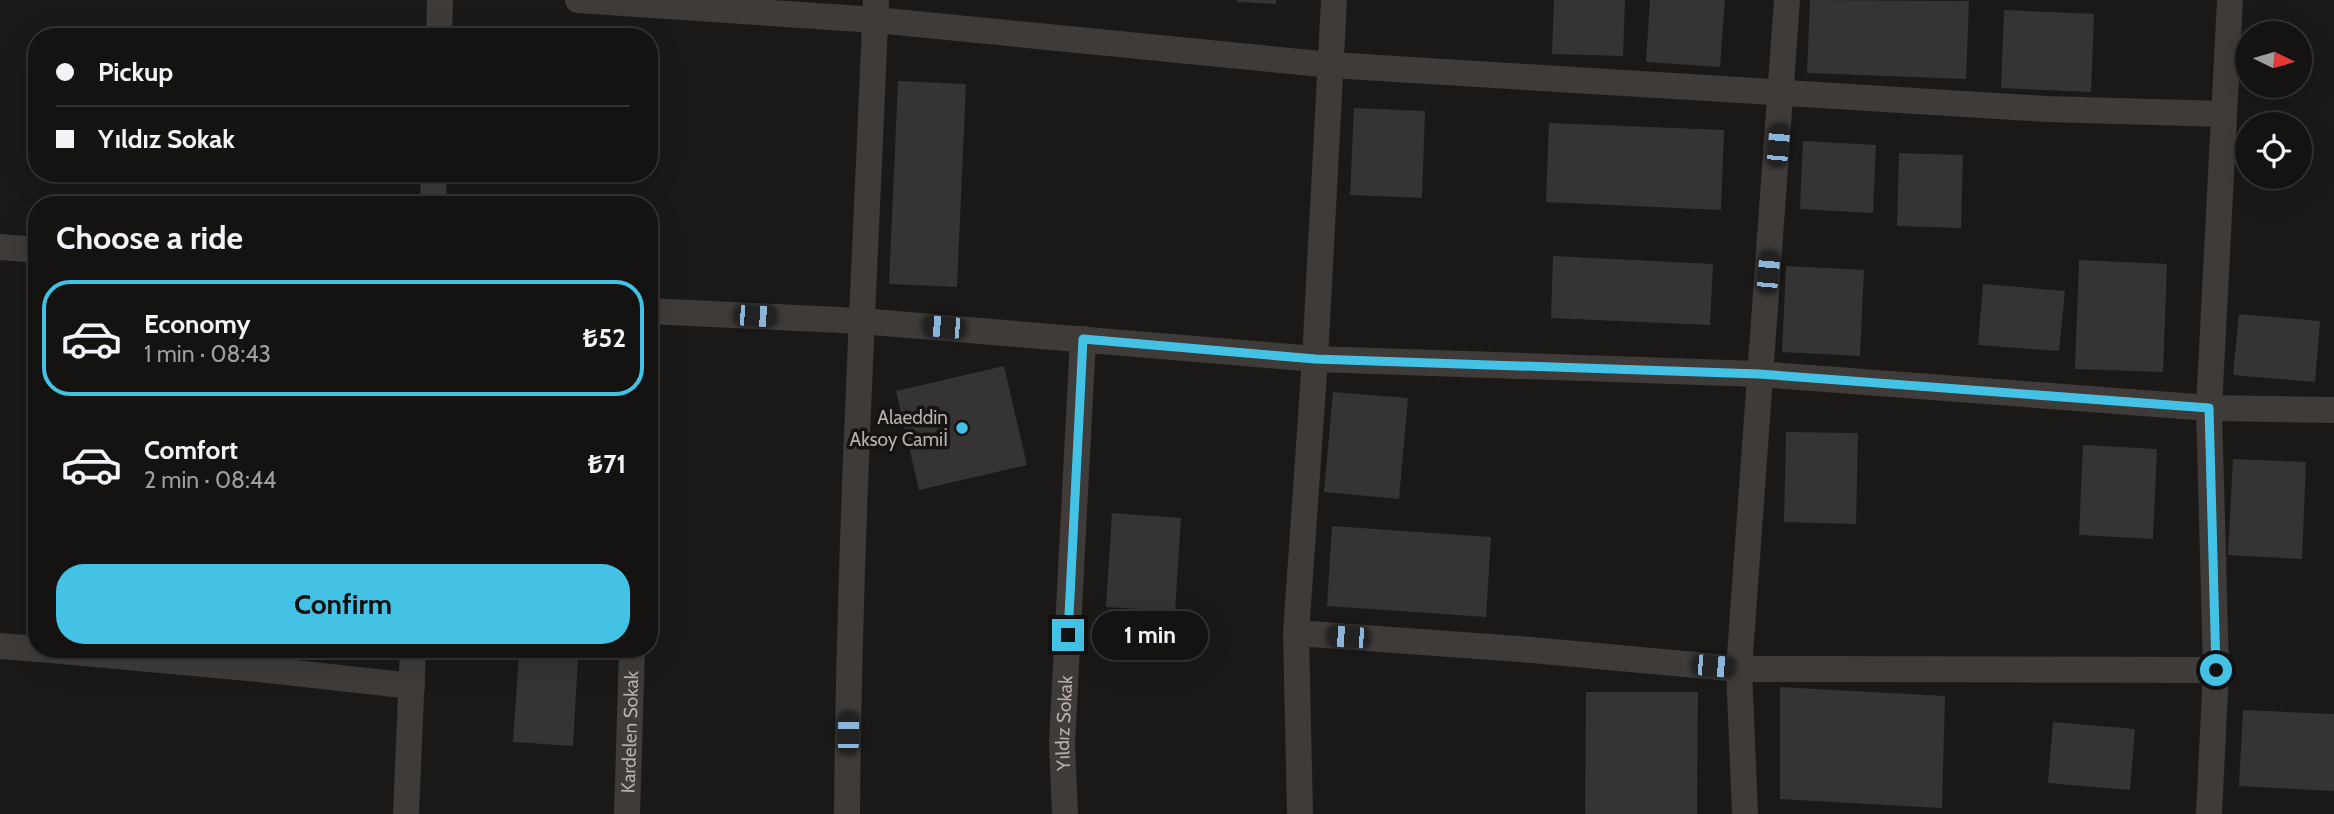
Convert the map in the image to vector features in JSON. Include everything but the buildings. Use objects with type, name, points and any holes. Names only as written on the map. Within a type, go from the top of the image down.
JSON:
[{"type":"street","points":[[439,28],[440,0]]},
{"type":"street","points":[[578,0],[876,10],[1331,65],[2047,109],[2224,114]]},
{"type":"street","points":[[1300,814],[1296,633],[1315,359],[1334,0]]},
{"type":"street","points":[[1745,814],[1739,668],[1787,0]]},
{"type":"street","points":[[2209,814],[2216,670],[2209,408],[2230,0]]},
{"type":"street","points":[[847,814],[848,679],[876,10]]},
{"type":"street","points":[[0,247],[28,249]]},
{"type":"street","points":[[658,311],[861,321],[1315,359],[1759,374],[2209,408],[2334,410]]},
{"type":"street","name":"Yıldız Sokak","points":[[1065,814],[1062,743],[1083,339]]},
{"type":"street","points":[[1296,633],[1739,668],[2216,670]]},
{"type":"street","points":[[0,646],[28,648]]},
{"type":"street","points":[[137,658],[412,687]]},
{"type":"street","points":[[406,814],[414,658]]},
{"type":"street","name":"Kardelen Sokak","points":[[627,814],[632,658]]},
{"type":"place","name":"Alaeddin Aksoy Camiİ","points":[[962,428]]},
{"type":"route","points":[[1068,635],[1083,339],[1315,359],[1759,374],[2209,408],[2216,670]]}]
